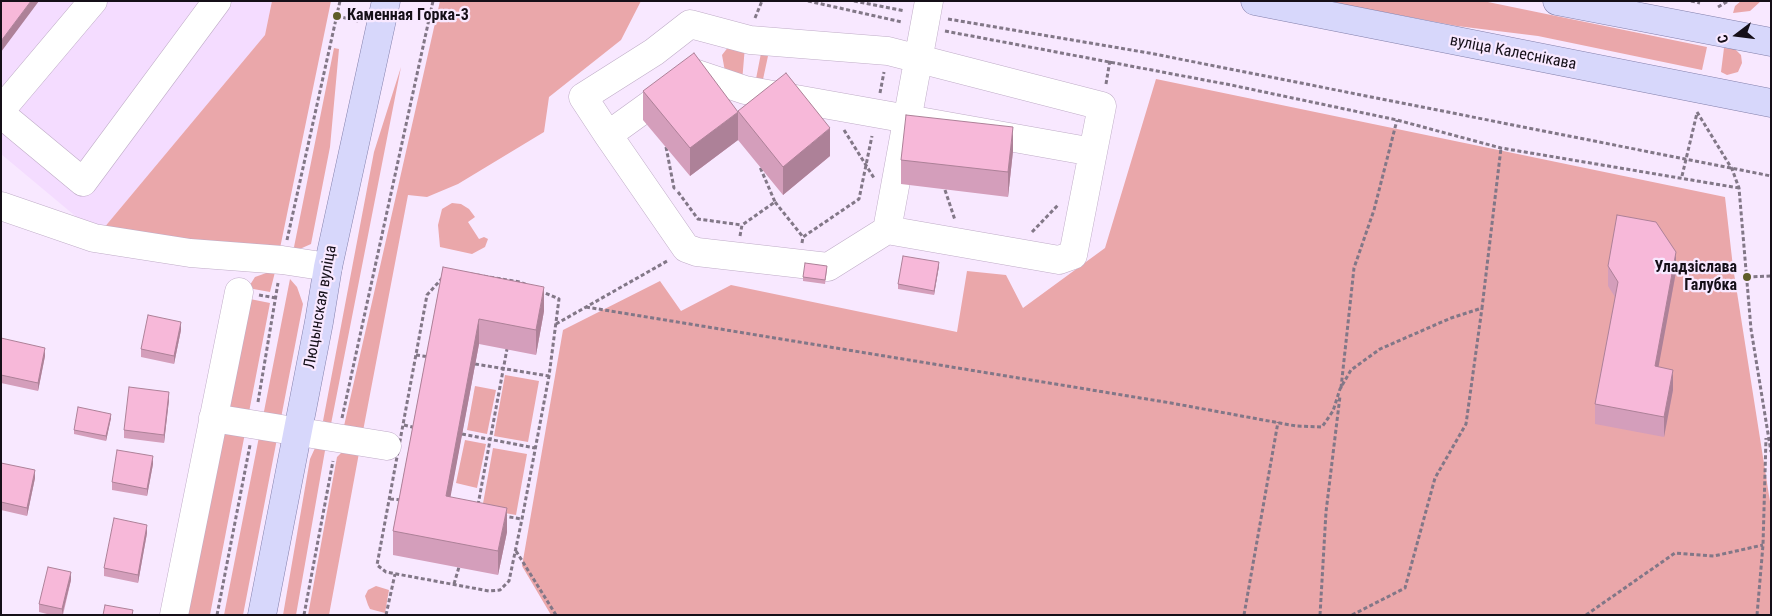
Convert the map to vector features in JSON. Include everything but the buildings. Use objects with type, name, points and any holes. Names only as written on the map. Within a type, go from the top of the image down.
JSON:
[{"type":"main road","name":"Люцынская вуліца","points":[[262,615],[328,267],[386,1]]},
{"type":"main road","name":"вуліца Калеснікава","points":[[1255,1],[1771,103]]},
{"type":"main road","points":[[1557,1],[1771,42]]},
{"type":"street","points":[[93,1],[1,112],[83,182],[217,1]]},
{"type":"street","points":[[889,218],[963,243],[1059,260],[1073,255],[1102,106],[920,59],[888,51],[750,40],[690,24],[654,52],[583,97],[608,135],[664,195],[686,248],[697,252],[828,267],[889,218],[920,59],[927,14]]},
{"type":"street","points":[[608,135],[694,73],[745,90],[1093,152]]},
{"type":"street","points":[[1,206],[94,238],[190,253],[282,260],[328,267]]},
{"type":"street","points":[[174,615],[239,292]]},
{"type":"street","points":[[213,418],[388,446]]},
{"type":"path","points":[[218,615],[254,425],[282,260],[340,1]]},
{"type":"path","points":[[304,615],[337,438],[433,1]]},
{"type":"path","points":[[808,1],[888,18],[927,14],[1110,60],[1397,120],[1502,148],[1682,176],[1739,188]]},
{"type":"path","points":[[854,1],[1150,53],[1771,176]]},
{"type":"path","points":[[1718,1],[1720,7],[1728,1]]},
{"type":"path","points":[[798,263],[803,237],[859,199],[888,51],[885,38],[888,18]]},
{"type":"path","points":[[828,106],[866,165],[889,218]]},
{"type":"path","points":[[1682,176],[1697,112],[1732,169],[1739,188],[1751,328],[1766,432],[1771,452]]},
{"type":"path","points":[[1320,615],[1326,512],[1354,268],[1374,210],[1397,120]]},
{"type":"path","points":[[666,147],[664,195],[698,219],[742,225],[775,202]]},
{"type":"path","points":[[1352,615],[1405,588],[1435,478],[1466,424],[1502,148]]},
{"type":"path","points":[[760,167],[775,202],[803,237]]},
{"type":"path","points":[[945,190],[963,243]]},
{"type":"path","points":[[1013,252],[1064,199]]},
{"type":"path","points":[[737,257],[742,225]]},
{"type":"path","points":[[556,324],[652,271],[686,248]]},
{"type":"path","points":[[458,272],[520,282],[558,299],[556,324],[549,376],[509,581],[500,590],[488,591],[386,572],[377,565],[427,295],[445,275],[458,272]]},
{"type":"path","points":[[1747,277],[1771,276]]},
{"type":"path","points":[[519,290],[520,282]]},
{"type":"path","points":[[586,307],[1161,401],[1278,422],[1322,427],[1333,412],[1340,389],[1351,370],[1380,349],[1451,318],[1482,308]]},
{"type":"path","points":[[477,513],[489,439],[507,349]]},
{"type":"path","points":[[416,355],[430,357]]},
{"type":"path","points":[[475,364],[549,376]]},
{"type":"path","points":[[1244,615],[1278,422]]},
{"type":"path","points":[[404,425],[417,428]]},
{"type":"path","points":[[1758,615],[1763,545],[1766,432]]},
{"type":"path","points":[[462,434],[535,448]]},
{"type":"path","points":[[390,499],[404,500]]},
{"type":"path","points":[[495,515],[522,519]]},
{"type":"path","points":[[1586,615],[1675,553],[1714,556],[1763,545]]},
{"type":"path","points":[[515,551],[556,615]]},
{"type":"path","points":[[454,584],[459,568]]},
{"type":"path","points":[[386,615],[396,574]]},
{"type":"shaded area","points":[[10,1],[272,1],[265,35],[98,235],[1,154],[1,13]]},
{"type":"shaded area","points":[[272,1],[331,1],[279,253],[98,235],[265,35]]},
{"type":"shaded area","points":[[440,1],[641,1],[621,40],[549,97],[544,132],[458,184],[427,197],[408,195],[363,431],[344,426]]},
{"type":"shaded area","points":[[1325,1],[1483,1],[1707,47],[1702,70],[1538,36],[1457,26]]},
{"type":"shaded area","points":[[1741,1],[1761,1],[1750,11],[1733,13],[1735,6]]},
{"type":"shaded area","points":[[729,46],[745,46],[742,82],[726,77],[722,55]]},
{"type":"shaded area","points":[[334,48],[339,49],[330,147],[311,244],[293,252]]},
{"type":"shaded area","points":[[762,48],[765,49],[768,56],[762,84],[755,84]]},
{"type":"shaded area","points":[[1724,48],[1735,49],[1741,55],[1742,63],[1738,72],[1727,75],[1721,72]]},
{"type":"shaded area","points":[[401,67],[331,424],[323,421],[374,152]]},
{"type":"shaded area","points":[[1156,79],[1725,197],[1733,267],[1771,508],[1771,615],[551,615],[522,566],[563,330],[660,281],[681,311],[731,285],[957,332],[967,271],[1006,275],[1023,308],[1105,248]]},
{"type":"shaded area","points":[[452,203],[461,204],[469,209],[475,217],[468,222],[479,239],[484,237],[488,239],[485,247],[472,254],[440,247],[438,225],[442,209]]},
{"type":"shaded area","points":[[275,272],[270,292],[248,288],[255,277]]},
{"type":"shaded area","points":[[290,279],[297,287],[303,304],[243,615],[224,615]]},
{"type":"shaded area","points":[[245,298],[270,303],[210,615],[184,615]]},
{"type":"shaded area","points":[[505,375],[539,381],[528,442],[494,436]]},
{"type":"shaded area","points":[[475,386],[496,390],[487,434],[467,430]]},
{"type":"shaded area","points":[[465,440],[486,444],[477,488],[456,483]]},
{"type":"shaded area","points":[[326,445],[296,615],[283,615],[310,459],[315,448]]},
{"type":"shaded area","points":[[493,448],[527,454],[516,515],[482,509]]},
{"type":"shaded area","points":[[342,452],[359,453],[329,615],[308,615],[337,457]]},
{"type":"shaded area","points":[[376,586],[389,590],[385,613],[370,609],[365,596],[368,590]]},
{"type":"place","name":"Каменная Горка-3","points":[[337,16]]},
{"type":"place","name":"Уладзіслава Галубка","points":[[1747,277]]}]
